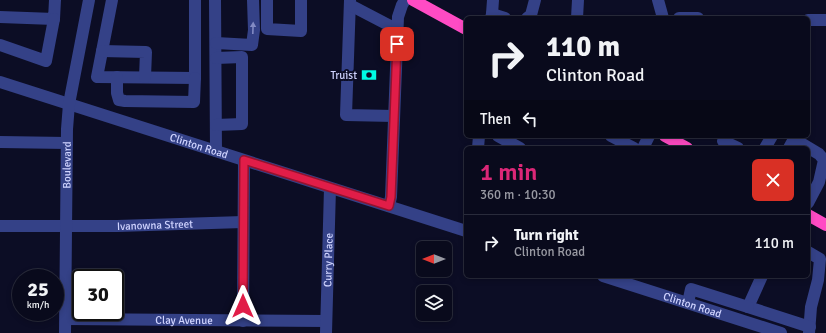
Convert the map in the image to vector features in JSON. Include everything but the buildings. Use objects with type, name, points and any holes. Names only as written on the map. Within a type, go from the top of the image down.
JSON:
[{"type":"highway","points":[[413,0],[464,28]]},
{"type":"highway","points":[[668,138],[680,146]]},
{"type":"highway","points":[[810,216],[826,224]]},
{"type":"street","points":[[0,45],[46,61],[54,19],[55,0]]},
{"type":"street","name":"Boulevard","points":[[65,333],[67,129],[69,104],[90,0]]},
{"type":"street","points":[[112,0],[97,77],[195,78]]},
{"type":"street","points":[[117,77],[117,93],[119,100],[125,102],[194,102],[195,0]]},
{"type":"street","points":[[216,0],[216,151]]},
{"type":"street","points":[[216,58],[242,57],[248,52],[252,45],[254,30],[253,0]]},
{"type":"street","points":[[267,0],[267,29],[301,30],[301,0]]},
{"type":"street","points":[[389,206],[391,197],[398,17],[405,0]]},
{"type":"street","points":[[526,16],[525,9],[528,0]]},
{"type":"street","points":[[529,16],[531,15],[535,0]]},
{"type":"street","points":[[577,16],[578,0]]},
{"type":"street","points":[[658,0],[662,16]]},
{"type":"street","points":[[394,116],[346,115],[350,2],[398,30]]},
{"type":"street","points":[[492,7],[503,16]]},
{"type":"street","points":[[0,17],[54,19]]},
{"type":"street","points":[[810,20],[826,20]]},
{"type":"street","points":[[84,28],[105,33]]},
{"type":"street","points":[[216,43],[252,45]]},
{"type":"street","points":[[102,51],[146,52],[145,77]]},
{"type":"street","points":[[216,125],[242,124],[242,57]]},
{"type":"street","name":"Clinton Road","points":[[0,82],[464,230]]},
{"type":"street","points":[[504,138],[515,142]]},
{"type":"street","points":[[615,138],[630,146]]},
{"type":"street","points":[[790,146],[794,139],[806,146]]},
{"type":"street","points":[[0,142],[67,143]]},
{"type":"street","points":[[723,142],[733,146]]},
{"type":"street","points":[[810,149],[819,154],[824,160],[816,191],[810,200]]},
{"type":"street","points":[[243,320],[244,160]]},
{"type":"street","name":"Curry Place","points":[[326,333],[330,188]]},
{"type":"street","name":"Ivanowna Street","points":[[0,226],[117,226],[243,222]]},
{"type":"street","points":[[688,303],[691,289],[748,307],[809,330],[811,307],[818,280],[820,259],[810,253]]},
{"type":"street","name":"Clinton Road","points":[[616,278],[630,280],[688,303],[781,333]]},
{"type":"street","points":[[748,307],[761,278]]},
{"type":"street","name":"Clay Avenue","points":[[66,319],[326,320]]},
{"type":"place","name":"Truist","points":[[369,75]]},
{"type":"route","points":[[243,306],[244,160],[389,206],[391,197],[397,44]]}]
